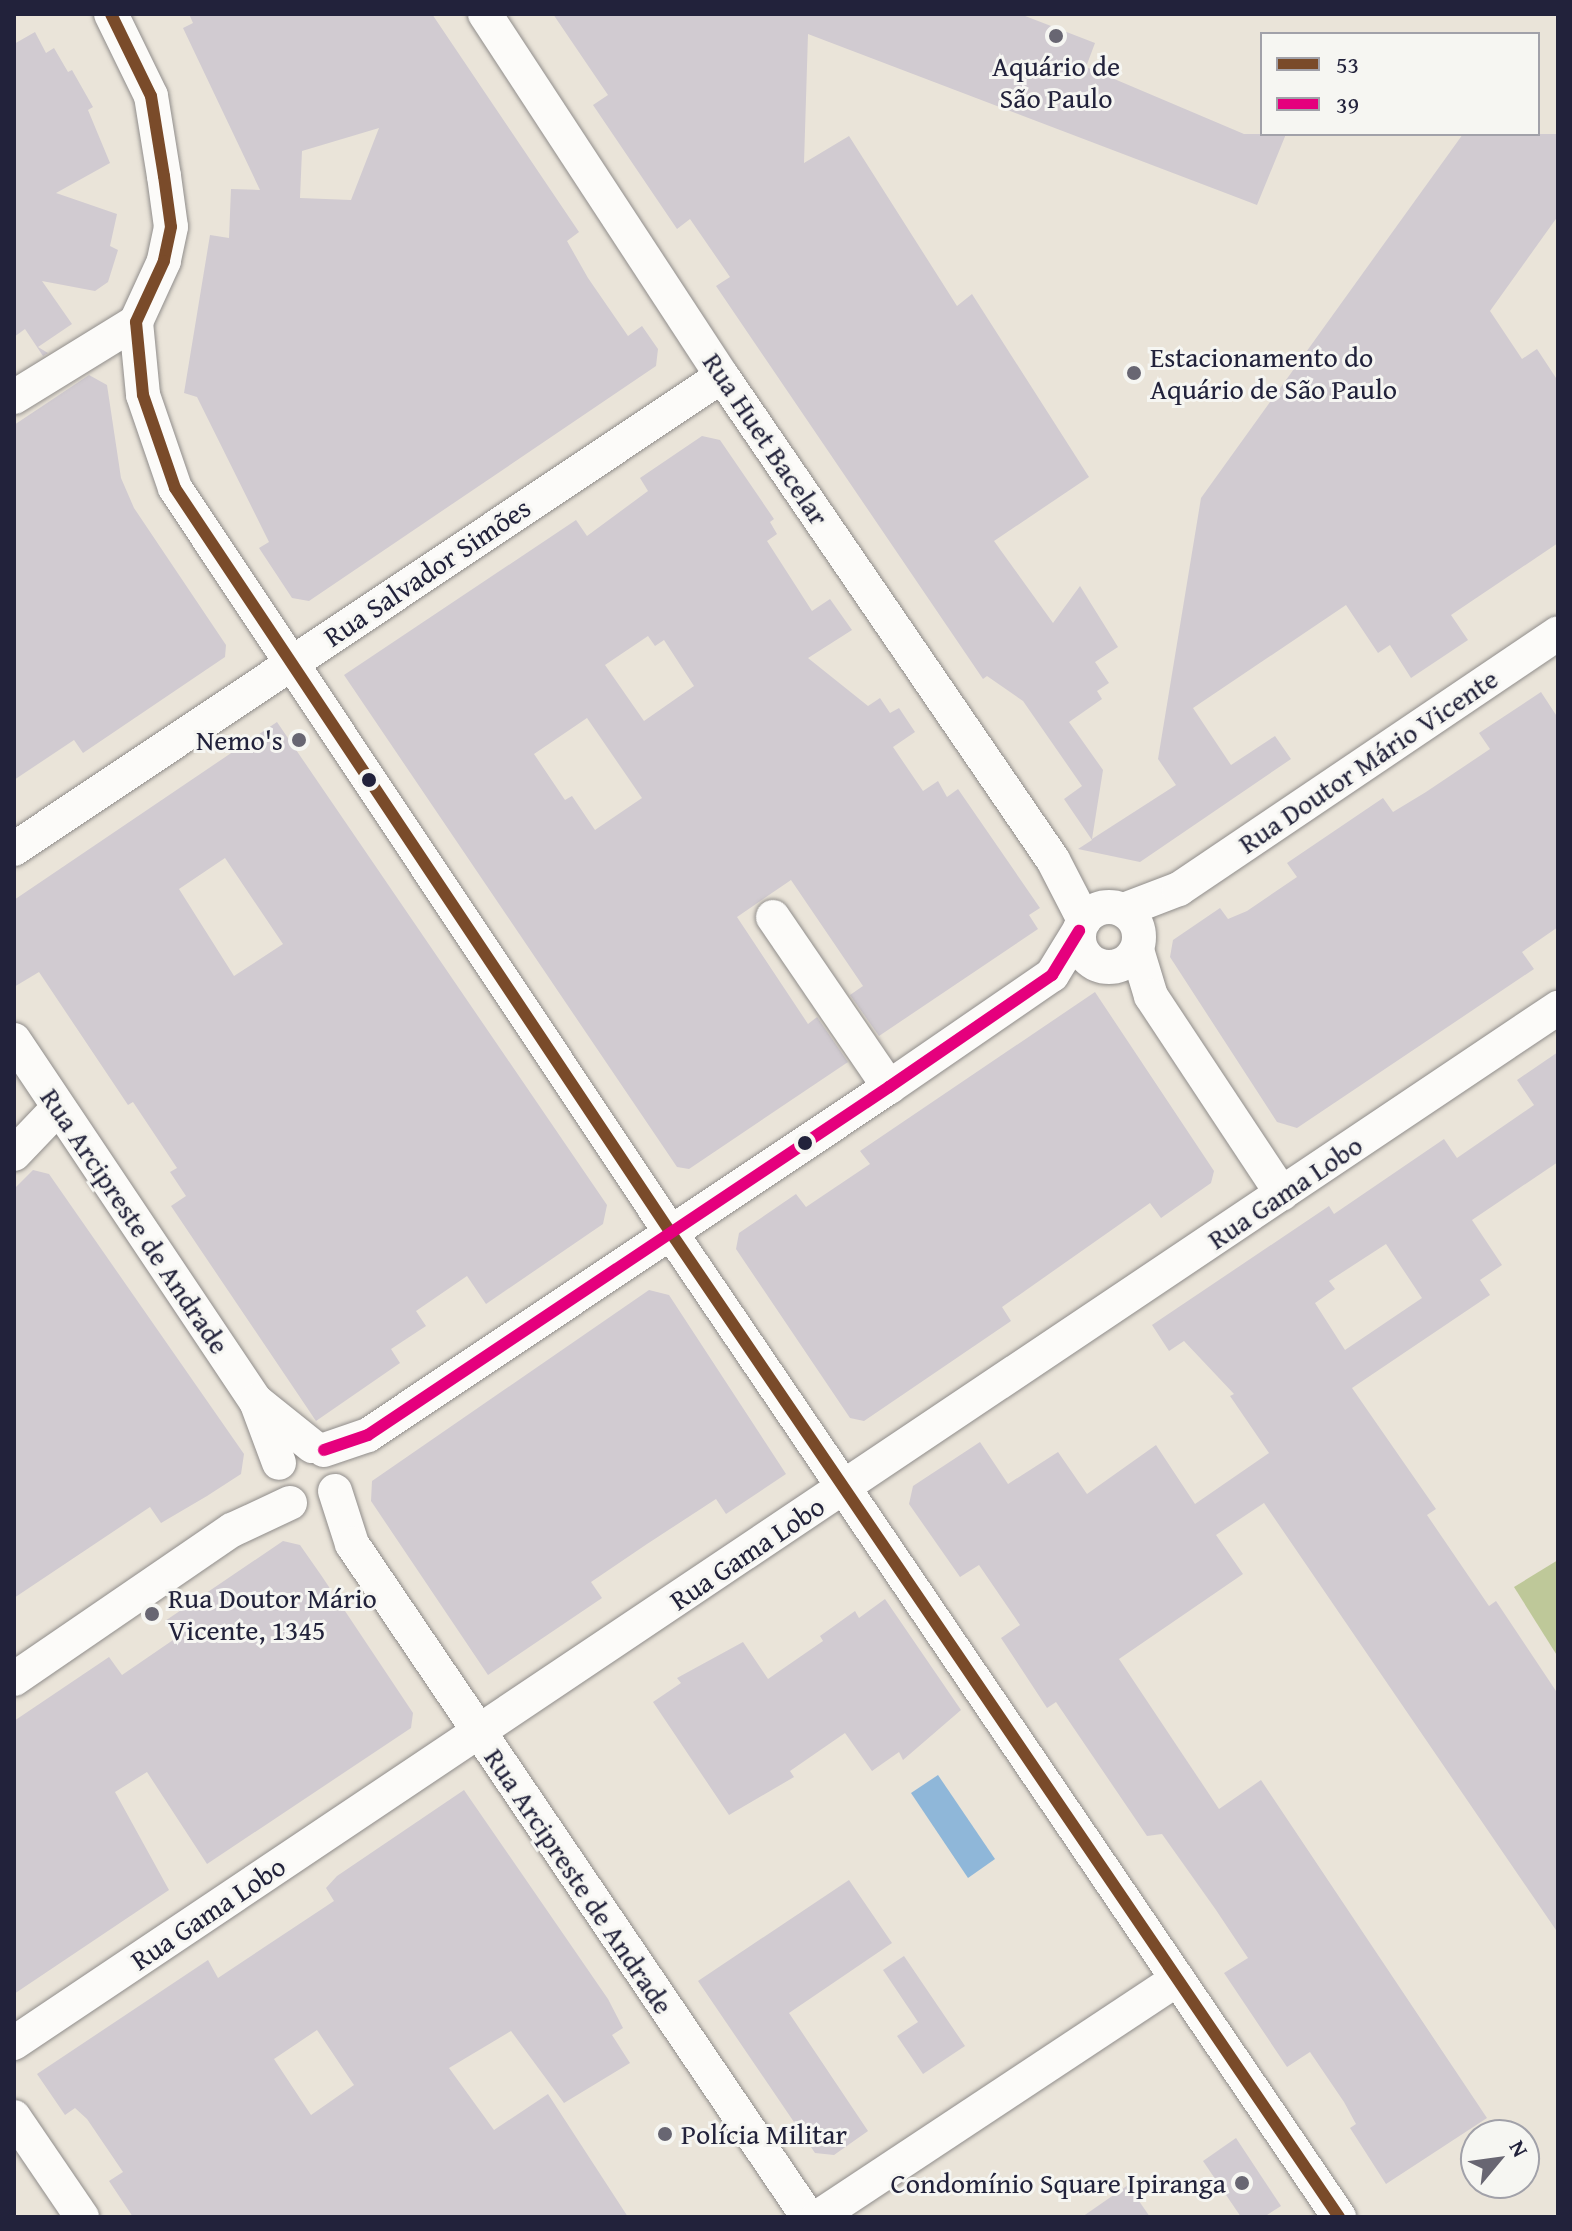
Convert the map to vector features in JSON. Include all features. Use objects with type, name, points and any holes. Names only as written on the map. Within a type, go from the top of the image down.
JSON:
[{"type":"street","points":[[111,14],[151,96],[171,227],[164,261],[136,322],[143,395],[175,488],[289,665],[669,1230],[1339,2217]]},
{"type":"street","name":"Rua Huet Bacelar","points":[[485,14],[722,376],[1053,860],[1110,936],[1282,1194]]},
{"type":"street","points":[[14,397],[136,322]]},
{"type":"street","name":"Rua Salvador Simões","points":[[14,849],[722,376]]},
{"type":"street","name":"Rua Doutor Mário Vicente","points":[[327,1465],[669,1230],[889,1087],[1558,633]]},
{"type":"street","points":[[773,917],[889,1087]]},
{"type":"street","name":"Rua Gama Lobo","points":[[14,2043],[1558,1008]]},
{"type":"street","name":"Rua Arcipreste de Andrade","points":[[14,1040],[256,1401],[327,1465],[352,1544]]},
{"type":"street","points":[[14,1154],[58,1108]]},
{"type":"street","name":"Rua Arcipreste de Andrade","points":[[256,1401],[287,1488],[352,1544],[808,2217]]},
{"type":"street","points":[[287,1453],[327,1465],[315,1507],[287,1488],[287,1453]]},
{"type":"street","points":[[14,1679],[232,1530],[287,1488]]},
{"type":"street","points":[[818,2217],[1177,1979]]},
{"type":"street","points":[[14,2117],[82,2217]]},
{"type":"green space","points":[[1558,1560],[1558,1657],[1514,1587]]},
{"type":"water","points":[[938,1775],[995,1859],[968,1878],[911,1793]]},
{"type":"building","points":[[189,14],[432,14],[579,232],[567,241],[588,278],[628,336],[642,326],[658,349],[656,366],[309,601],[292,598],[259,548],[269,542],[197,397],[184,393],[210,235],[229,238],[231,189],[260,190],[183,28],[193,23]],"holes":[[[379,128],[351,200],[300,198],[302,151]]]},
{"type":"building","points":[[553,14],[1020,14],[1095,43],[1086,67],[1244,134],[1285,136],[1257,205],[808,34],[804,163],[849,136],[957,306],[972,294],[1089,477],[994,541],[1053,623],[1080,586],[1118,647],[1095,662],[1109,683],[1097,691],[1102,699],[1069,722],[1103,770],[1092,839],[1176,785],[1158,759],[1201,498],[1462,136],[1558,134],[1558,216],[1490,311],[1522,359],[1537,349],[1558,381],[1558,543],[1451,615],[1468,640],[1411,678],[1390,645],[1378,653],[1346,605],[1193,708],[1231,765],[1275,736],[1291,759],[1140,862],[1078,849],[1092,840],[1064,799],[1082,786],[1023,701],[987,676],[983,679],[716,286],[730,277],[690,219],[677,229],[593,105],[608,95]]},
{"type":"building","points":[[35,32],[46,53],[54,48],[68,72],[72,70],[93,107],[88,110],[110,163],[56,193],[117,214],[110,246],[118,250],[108,282],[95,291],[42,281],[72,324],[38,347],[48,353],[43,356],[25,329],[14,337],[14,44]]},
{"type":"building","points":[[89,375],[107,385],[121,478],[134,508],[226,645],[225,657],[83,753],[74,740],[14,780],[14,425]]},
{"type":"building","points":[[702,436],[720,440],[774,519],[770,522],[777,534],[767,541],[812,611],[830,599],[852,630],[808,658],[868,706],[880,698],[890,713],[899,708],[915,732],[893,747],[923,791],[938,781],[947,797],[958,789],[1040,908],[1029,915],[1038,929],[879,1036],[850,995],[863,986],[791,880],[737,917],[808,1024],[817,1017],[848,1062],[689,1169],[677,1167],[344,675],[576,520],[587,536],[648,491],[640,478]],"holes":[[[648,636],[655,646],[664,640],[694,686],[644,721],[605,665]],[[587,718],[642,798],[595,830],[572,796],[565,800],[534,754]]]},
{"type":"building","points":[[1541,692],[1558,718],[1558,927],[1522,952],[1534,969],[1297,1128],[1277,1122],[1170,957],[1173,940],[1220,908],[1228,919],[1247,911],[1297,877],[1287,863],[1383,798],[1393,812],[1490,749],[1479,733]]},
{"type":"building","points":[[277,722],[607,1205],[603,1224],[486,1304],[467,1276],[416,1311],[426,1326],[391,1349],[400,1363],[316,1421],[171,1206],[186,1196],[170,1172],[177,1168],[133,1102],[128,1105],[39,972],[14,987],[14,900]],"holes":[[[225,858],[283,944],[234,976],[179,889]]]},
{"type":"building","points":[[1095,992],[1214,1171],[1211,1183],[1161,1218],[1150,1203],[1002,1307],[1011,1321],[864,1421],[850,1418],[736,1249],[739,1233],[796,1194],[806,1207],[870,1164],[860,1151]]},
{"type":"building","points":[[1558,1052],[1558,1162],[1472,1220],[1502,1265],[1480,1280],[1490,1295],[1352,1388],[1436,1509],[1427,1515],[1489,1606],[1496,1601],[1558,1694],[1558,1933],[1264,1503],[1216,1535],[1243,1574],[1119,1659],[1219,1809],[1261,1780],[1487,2118],[1460,2119],[1460,2136],[1386,2184],[1350,2128],[1356,2124],[1344,2102],[1310,2052],[1287,2067],[1224,1973],[1248,1958],[1162,1834],[1147,1836],[1056,1702],[1047,1708],[1001,1638],[1020,1625],[979,1565],[960,1577],[909,1504],[913,1486],[980,1442],[1008,1484],[1058,1452],[1087,1494],[1156,1445],[1195,1504],[1269,1453],[1230,1396],[1234,1394],[1184,1341],[1169,1351],[1152,1325],[1329,1206],[1334,1214],[1444,1139],[1457,1158],[1534,1105],[1517,1080]],"holes":[[[1386,1244],[1422,1298],[1345,1350],[1315,1303],[1335,1289],[1329,1281]]]},
{"type":"building","points":[[33,1170],[49,1174],[244,1454],[241,1474],[207,1496],[161,1523],[150,1507],[14,1598],[14,1189]]},
{"type":"building","points":[[649,1290],[669,1295],[786,1474],[726,1514],[716,1499],[647,1544],[591,1582],[602,1598],[488,1675],[371,1501],[372,1481]]},
{"type":"building","points":[[283,1541],[300,1545],[321,1575],[413,1713],[411,1728],[207,1864],[147,1772],[115,1792],[169,1890],[14,1994],[14,1721],[109,1657],[122,1675],[176,1638],[165,1621]]},
{"type":"building","points":[[885,1599],[961,1710],[903,1760],[899,1752],[872,1771],[845,1733],[790,1771],[794,1777],[729,1815],[653,1702],[681,1683],[677,1678],[743,1642],[768,1679],[823,1641],[820,1636],[855,1611],[859,1618]]},
{"type":"building","points":[[464,1790],[608,1999],[623,2028],[612,2035],[630,2063],[564,2103],[511,2031],[449,2068],[494,2130],[548,2094],[628,2217],[133,2217],[109,2181],[123,2172],[87,2119],[75,2108],[65,2115],[37,2074],[208,1960],[218,1978],[334,1901],[326,1888],[337,1876]],"holes":[[[317,2030],[354,2085],[311,2115],[274,2059]]]},
{"type":"building","points":[[849,1880],[892,1943],[789,2013],[868,2131],[834,2155],[815,2153],[698,1981]]},
{"type":"building","points":[[904,1956],[965,2046],[923,2074],[897,2036],[918,2022],[883,1970]]},
{"type":"building","name":"Condomínio Square Ipiranga","points":[[1236,2138],[1281,2206],[1264,2217],[1241,2217],[1203,2161]]},
{"type":"building","points":[[1128,2185],[1150,2217],[1082,2217]]},
{"type":"transit line","name":"53","points":[[111,14],[151,96],[171,227],[164,261],[136,322],[143,395],[175,488],[669,1230],[1339,2217]]},
{"type":"transit line","name":"39","points":[[324,1450],[368,1435],[1052,975],[1079,931]]},
{"type":"place","name":"Aquário de São Paulo","points":[[1056,36]]},
{"type":"place","name":"Estacionamento do Aquário de São Paulo","points":[[1134,373]]},
{"type":"place","name":"Nemo's","points":[[299,740]]},
{"type":"place","name":"Rua Doutor Mário Vicente, 1345","points":[[152,1614]]},
{"type":"place","name":"Polícia Militar","points":[[665,2134]]},
{"type":"place","name":"Condomínio Square Ipiranga","points":[[1242,2183]]}]
